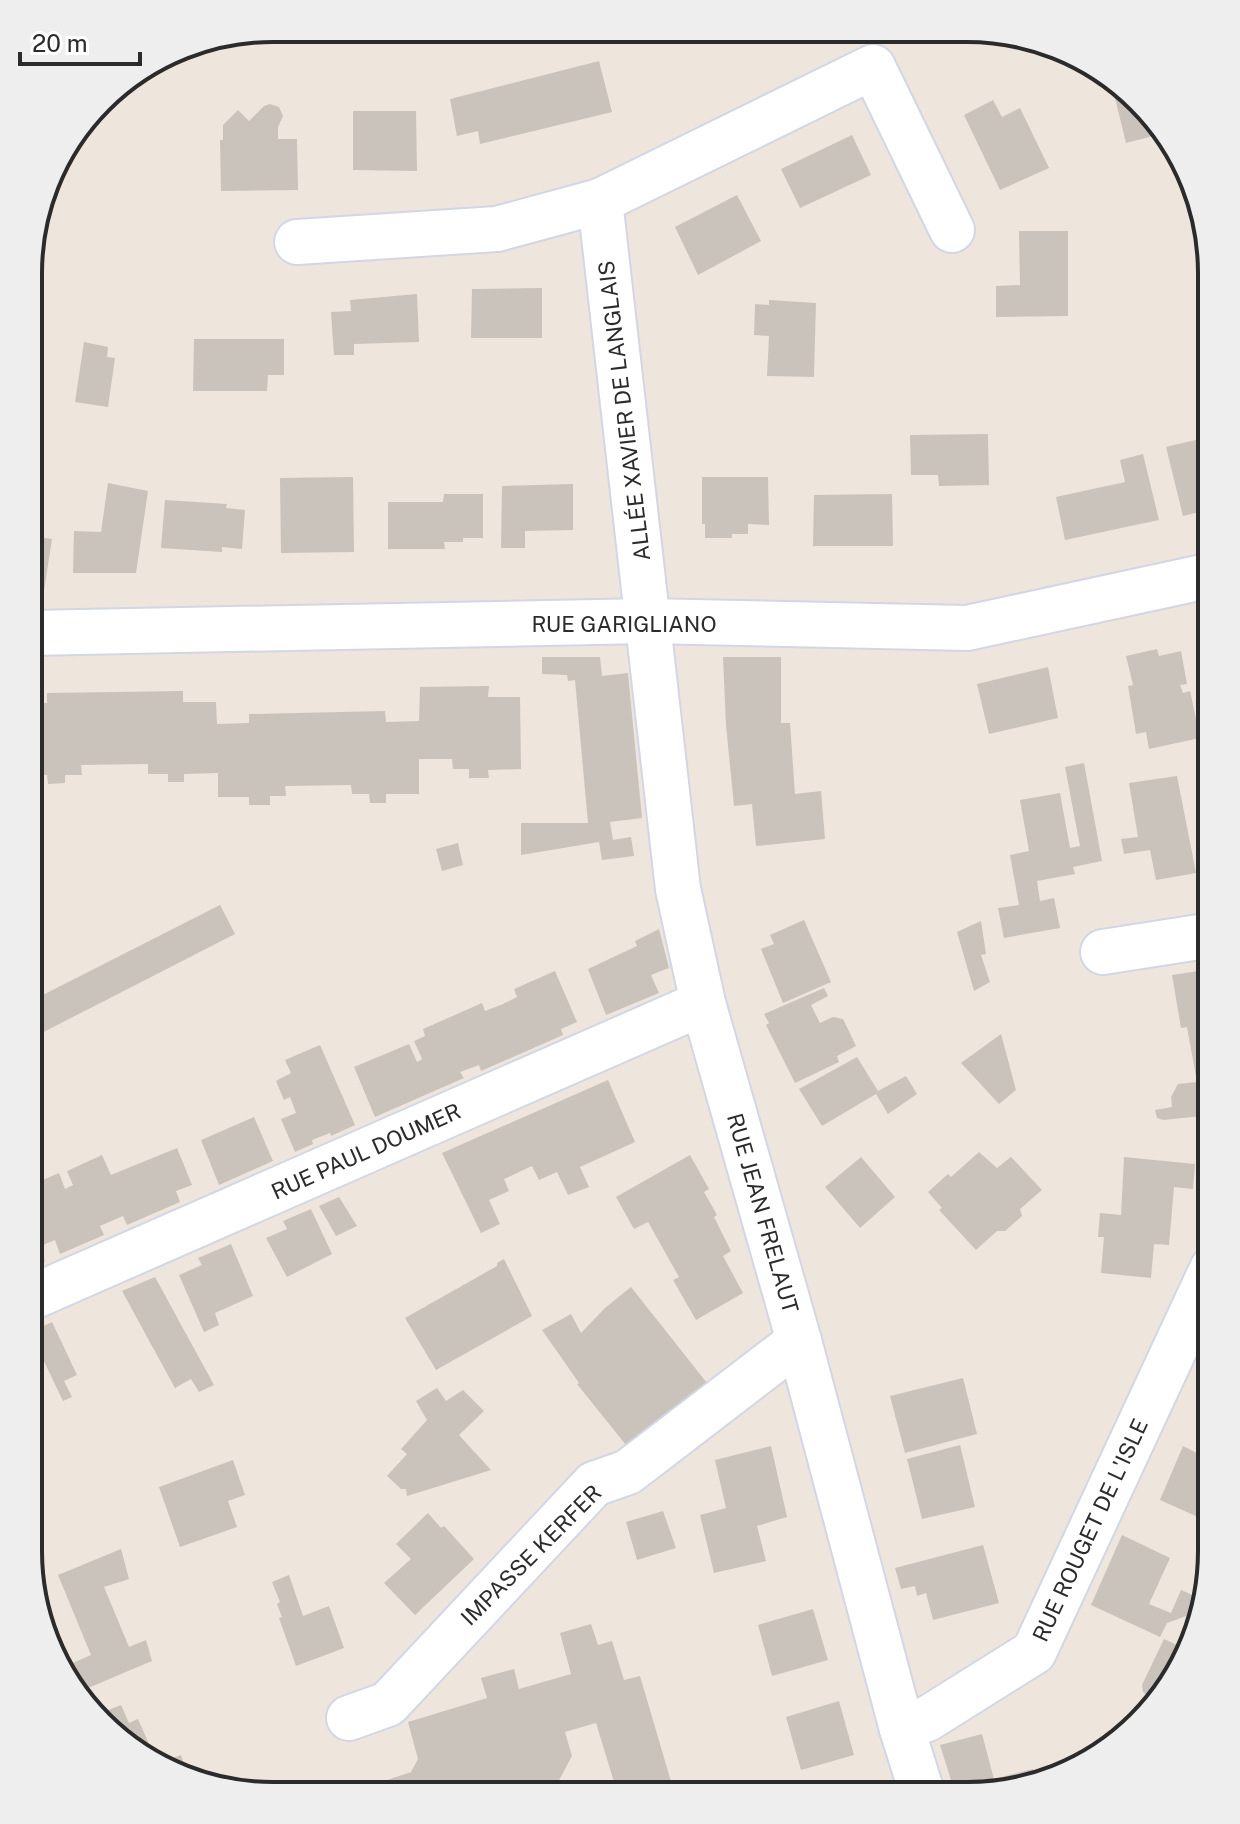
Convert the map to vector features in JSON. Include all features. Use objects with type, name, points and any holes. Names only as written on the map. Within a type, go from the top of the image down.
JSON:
[{"type":"street","points":[[297,242],[497,229],[600,201],[873,67],[952,230]]},
{"type":"street","name":"ALLÉE XAVIER DE LANGLAIS","points":[[600,201],[647,621]]},
{"type":"street","name":"RUE GARIGLIANO","points":[[42,633],[647,621],[967,628],[1198,578]]},
{"type":"street","name":"RUE JEAN FRELAUT","points":[[647,621],[678,889],[703,1003],[919,1782]]},
{"type":"street","points":[[1103,952],[1198,937]]},
{"type":"street","name":"RUE PAUL DOUMER","points":[[42,1293],[703,1003]]},
{"type":"street","name":"RUE ROUGET DE L'ISLE","points":[[902,1729],[927,1719],[1034,1652],[1198,1299]]},
{"type":"street","name":"IMPASSE KERFER","points":[[349,1718],[388,1704],[594,1484],[628,1472],[799,1341]]},
{"type":"building","points":[[599,61],[612,112],[480,144],[478,131],[457,136],[450,99]]},
{"type":"building","points":[[1114,96],[1152,136],[1126,143]]},
{"type":"building","points":[[993,100],[1002,117],[1020,108],[1049,168],[1000,190],[964,115]]},
{"type":"building","points":[[270,104],[279,107],[283,116],[278,127],[278,139],[297,139],[298,190],[221,191],[220,140],[223,140],[223,125],[238,110],[249,121]]},
{"type":"building","points":[[353,111],[416,111],[417,171],[353,170]]},
{"type":"building","points":[[852,135],[871,175],[800,208],[781,169]]},
{"type":"building","points":[[737,195],[761,241],[698,275],[675,227]]},
{"type":"building","points":[[1019,231],[1068,231],[1068,316],[996,317],[996,286],[1020,285]]},
{"type":"building","points":[[542,288],[542,338],[471,338],[472,289]]},
{"type":"building","points":[[417,294],[419,342],[354,344],[354,355],[334,355],[331,312],[351,311],[350,300]]},
{"type":"building","points":[[769,300],[816,303],[814,377],[767,376],[769,336],[754,335],[755,304],[769,305]]},
{"type":"building","points":[[194,339],[284,339],[284,375],[268,375],[267,391],[193,391]]},
{"type":"building","points":[[84,342],[108,347],[107,357],[115,358],[108,407],[75,402]]},
{"type":"building","points":[[988,434],[989,485],[939,486],[938,475],[911,475],[910,435]]},
{"type":"building","points":[[1198,439],[1198,512],[1183,516],[1166,447]]},
{"type":"building","points":[[1143,454],[1159,520],[1065,540],[1056,497],[1125,482],[1120,460]]},
{"type":"building","points":[[353,477],[354,552],[281,553],[280,478]]},
{"type":"building","points":[[702,477],[768,477],[769,525],[748,524],[748,534],[732,534],[732,538],[705,538]]},
{"type":"building","points":[[108,483],[148,491],[136,573],[73,573],[74,531],[101,532]]},
{"type":"building","points":[[573,484],[573,530],[525,531],[525,548],[501,548],[502,486]]},
{"type":"building","points":[[444,494],[483,494],[483,538],[444,542],[445,549],[388,549],[388,502],[443,502]]},
{"type":"building","points":[[892,494],[893,546],[813,546],[814,495]]},
{"type":"building","points":[[165,500],[227,504],[226,508],[245,510],[242,549],[222,547],[222,552],[161,548]]},
{"type":"building","points":[[42,538],[52,539],[42,604]]},
{"type":"building","points":[[1157,649],[1159,656],[1181,651],[1187,684],[1180,685],[1183,693],[1190,691],[1198,738],[1149,749],[1146,732],[1136,734],[1128,686],[1133,685],[1126,656]]},
{"type":"building","points":[[542,657],[600,657],[602,676],[628,673],[642,818],[610,822],[613,840],[631,837],[634,856],[602,860],[599,842],[521,855],[521,823],[588,823],[575,680],[568,681],[567,675],[542,674]]},
{"type":"building","points":[[723,657],[781,657],[781,723],[790,723],[795,794],[821,791],[825,839],[756,846],[752,804],[734,806]]},
{"type":"building","points":[[1048,667],[1058,718],[989,734],[977,684]]},
{"type":"building","points":[[489,686],[488,697],[520,697],[521,769],[488,770],[489,778],[469,778],[469,769],[453,769],[452,759],[419,759],[419,794],[386,794],[386,803],[370,803],[369,794],[352,794],[351,785],[285,786],[286,796],[270,796],[270,805],[249,805],[249,797],[218,797],[218,773],[184,774],[184,782],[168,782],[168,774],[148,774],[148,764],[81,765],[82,775],[65,775],[65,783],[48,784],[47,775],[42,775],[42,703],[47,703],[47,693],[183,691],[183,702],[216,702],[217,724],[249,723],[249,714],[385,711],[386,722],[419,721],[420,687]]},
{"type":"building","points":[[1084,763],[1102,861],[1073,867],[1075,874],[1037,881],[1040,901],[1054,898],[1060,928],[1004,938],[998,908],[1019,905],[1010,855],[1029,851],[1020,800],[1060,793],[1070,848],[1080,846],[1065,767]]},
{"type":"building","points":[[1177,776],[1196,873],[1156,880],[1150,850],[1124,854],[1121,839],[1138,837],[1129,783]]},
{"type":"building","points":[[458,843],[463,865],[442,871],[436,849]]},
{"type":"building","points":[[220,905],[235,934],[42,1033],[42,995]]},
{"type":"building","points":[[804,920],[831,982],[783,1003],[761,949],[774,944],[770,935]]},
{"type":"building","points":[[981,921],[986,954],[981,955],[990,982],[974,991],[957,932]]},
{"type":"building","points":[[659,929],[669,968],[651,975],[659,993],[606,1015],[588,969],[637,946],[635,941]]},
{"type":"building","points":[[555,971],[577,1022],[561,1029],[563,1035],[481,1071],[479,1065],[460,1072],[464,1078],[375,1117],[354,1067],[409,1044],[417,1062],[422,1059],[414,1041],[425,1036],[423,1029],[482,1003],[485,1011],[503,1004],[517,997],[514,989]]},
{"type":"building","points":[[1198,971],[1198,1116],[1163,1120],[1157,1118],[1155,1110],[1172,1107],[1171,1097],[1178,1084],[1197,1082],[1187,1027],[1181,1028],[1172,975]]},
{"type":"building","points":[[824,988],[828,996],[811,1005],[820,1023],[833,1017],[843,1019],[856,1046],[837,1056],[839,1062],[795,1083],[766,1025],[769,1023],[764,1014]]},
{"type":"building","points":[[1001,1034],[1016,1090],[999,1104],[961,1063]]},
{"type":"building","points":[[320,1045],[355,1125],[331,1136],[330,1133],[312,1140],[313,1144],[295,1152],[281,1119],[296,1113],[290,1097],[284,1100],[276,1081],[291,1073],[285,1060]]},
{"type":"building","points":[[857,1057],[878,1091],[906,1076],[917,1094],[888,1114],[876,1094],[822,1126],[799,1089]]},
{"type":"building","points":[[608,1080],[635,1142],[580,1167],[589,1187],[568,1195],[557,1172],[539,1180],[532,1166],[504,1179],[509,1191],[489,1200],[500,1224],[481,1233],[442,1153]]},
{"type":"building","points":[[254,1117],[273,1161],[219,1185],[201,1140]]},
{"type":"building","points":[[177,1148],[192,1185],[176,1191],[180,1202],[127,1225],[123,1216],[100,1226],[104,1235],[60,1254],[55,1240],[42,1245],[42,1180],[59,1173],[65,1189],[73,1185],[67,1171],[102,1155],[111,1175]]},
{"type":"building","points":[[979,1152],[997,1168],[1011,1157],[1042,1190],[1020,1209],[1022,1216],[1005,1231],[997,1231],[976,1250],[939,1210],[942,1208],[928,1192]]},
{"type":"building","points":[[690,1155],[709,1189],[704,1192],[731,1251],[723,1256],[743,1293],[696,1320],[673,1280],[679,1277],[648,1222],[634,1229],[616,1197]]},
{"type":"building","points":[[861,1157],[895,1197],[860,1228],[825,1187]]},
{"type":"building","points":[[1124,1157],[1195,1164],[1193,1189],[1174,1187],[1169,1245],[1154,1244],[1151,1278],[1101,1273],[1104,1237],[1098,1237],[1100,1213],[1121,1215]]},
{"type":"building","points":[[339,1197],[357,1226],[336,1236],[319,1206]]},
{"type":"building","points":[[311,1209],[332,1254],[287,1277],[266,1238],[287,1229],[283,1221]]},
{"type":"building","points":[[231,1244],[253,1296],[215,1313],[219,1325],[204,1332],[179,1275],[202,1265],[198,1258]]},
{"type":"building","points":[[504,1259],[532,1316],[436,1370],[405,1318],[497,1266]]},
{"type":"building","points":[[155,1277],[214,1385],[199,1392],[191,1379],[175,1388],[122,1291]]},
{"type":"building","points":[[631,1287],[707,1383],[630,1450],[577,1384],[542,1330],[571,1314],[581,1333]]},
{"type":"building","points":[[52,1322],[77,1375],[64,1381],[72,1397],[63,1401],[42,1357],[42,1327]]},
{"type":"building","points":[[963,1378],[977,1434],[905,1453],[890,1396]]},
{"type":"building","points":[[437,1388],[446,1401],[463,1390],[484,1411],[459,1435],[491,1470],[407,1496],[406,1489],[401,1489],[387,1476],[407,1454],[401,1449],[427,1420],[416,1401]]},
{"type":"building","points":[[960,1445],[975,1507],[922,1519],[907,1459]]},
{"type":"building","points":[[771,1446],[787,1517],[757,1526],[766,1561],[714,1573],[700,1515],[726,1508],[715,1460]]},
{"type":"building","points":[[1183,1446],[1198,1454],[1198,1517],[1160,1500]]},
{"type":"building","points":[[233,1460],[245,1495],[228,1501],[237,1527],[180,1547],[159,1487]]},
{"type":"building","points":[[663,1511],[676,1548],[637,1560],[626,1522]]},
{"type":"building","points":[[428,1513],[474,1559],[415,1615],[384,1583],[411,1559],[396,1544]]},
{"type":"building","points":[[1122,1535],[1170,1558],[1149,1604],[1171,1613],[1181,1590],[1194,1596],[1189,1615],[1167,1623],[1160,1637],[1091,1605]]},
{"type":"building","points":[[983,1545],[999,1603],[933,1620],[926,1593],[917,1596],[915,1586],[901,1589],[895,1568]]},
{"type":"building","points":[[121,1549],[129,1579],[104,1587],[129,1647],[146,1640],[152,1661],[88,1688],[72,1663],[91,1655],[58,1575]]},
{"type":"building","points":[[289,1575],[303,1616],[329,1606],[344,1648],[296,1666],[279,1618],[282,1617],[277,1604],[280,1602],[272,1582]]},
{"type":"building","points":[[813,1609],[828,1660],[772,1676],[758,1625]]},
{"type":"building","points":[[591,1624],[598,1645],[612,1641],[624,1680],[640,1676],[671,1782],[614,1782],[596,1723],[565,1732],[572,1756],[558,1782],[386,1782],[411,1772],[418,1759],[408,1722],[487,1698],[481,1678],[514,1669],[519,1689],[571,1674],[560,1633]]},
{"type":"building","points":[[1164,1639],[1177,1645],[1147,1695],[1142,1685]]},
{"type":"building","points":[[839,1701],[854,1755],[801,1770],[786,1717]]},
{"type":"building","points":[[121,1705],[129,1723],[138,1719],[150,1746],[121,1725],[107,1711]]},
{"type":"building","points":[[982,1734],[994,1779],[1033,1769],[1034,1772],[997,1780],[952,1782],[940,1745]]}]
